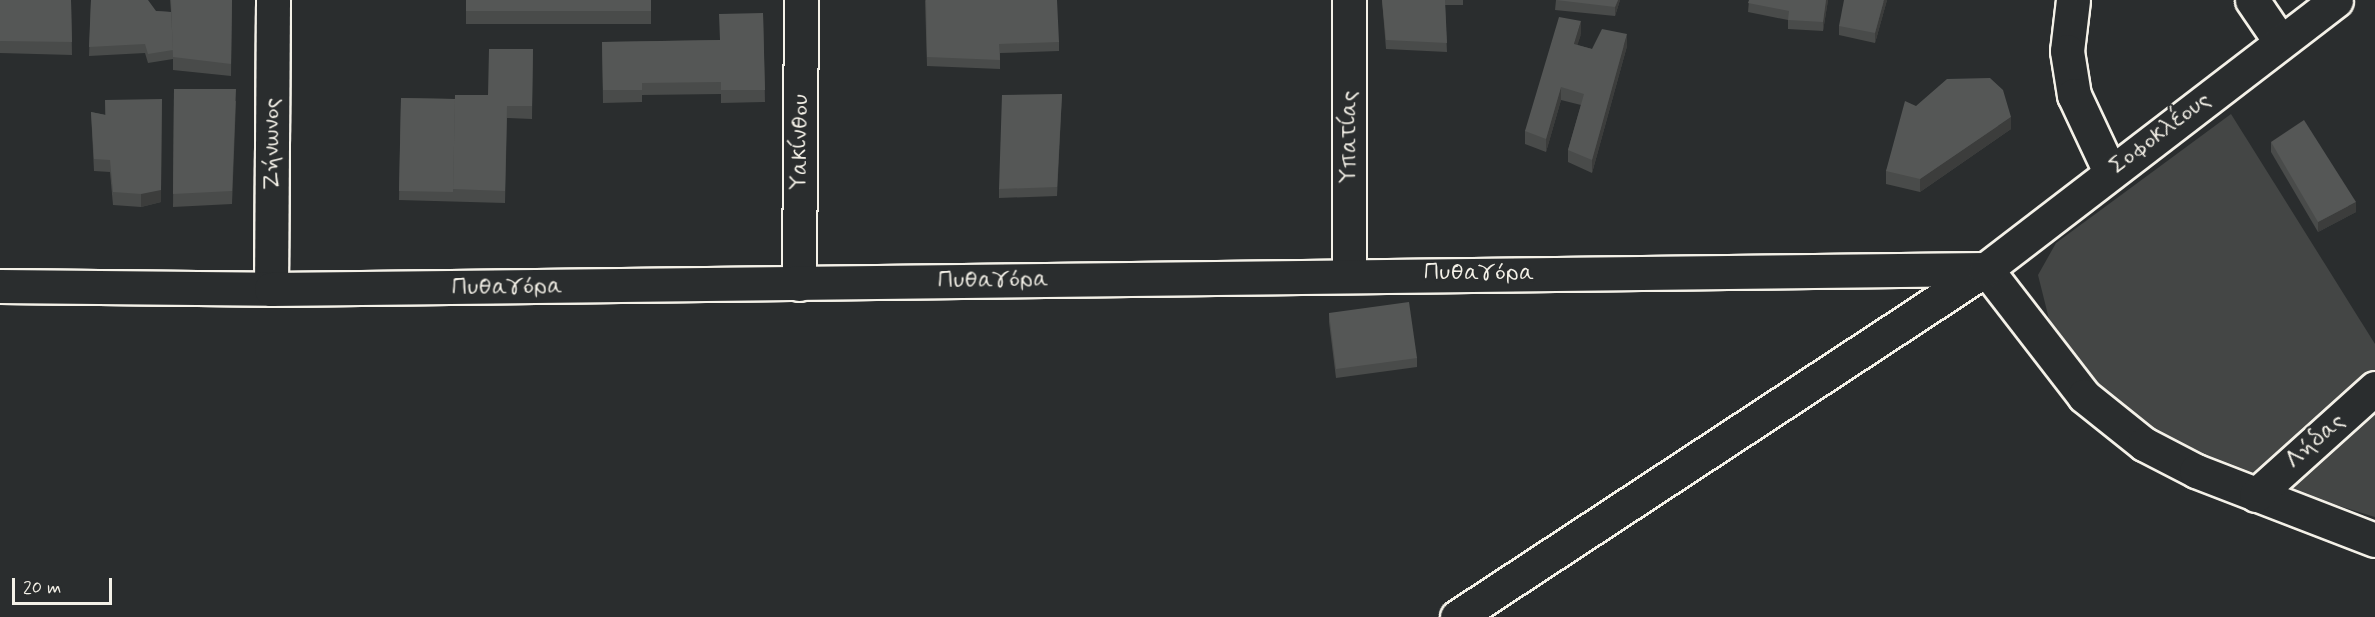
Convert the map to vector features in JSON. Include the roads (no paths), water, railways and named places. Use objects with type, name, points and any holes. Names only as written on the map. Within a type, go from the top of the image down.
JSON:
[{"type":"street","name":"Ζήνωνος","points":[[271,289],[273,0]]},
{"type":"street","name":"Υακίνθου","points":[[799,284],[801,0]]},
{"type":"street","name":"Υπατίας","points":[[1349,0],[1349,274]]},
{"type":"street","points":[[2073,0],[2067,51],[2074,95],[2110,172]]},
{"type":"street","points":[[2252,0],[2280,41]]},
{"type":"street","name":"Σοφοκλέους","points":[[1457,617],[1986,269],[2336,0]]},
{"type":"street","name":"Πυθαγόρα","points":[[0,286],[271,289],[799,284],[1349,274],[1986,269]]},
{"type":"street","points":[[1986,269],[2084,396],[2144,444],[2196,471],[2375,540]]},
{"type":"street","name":"Λήδας","points":[[2256,495],[2375,388]]}]
